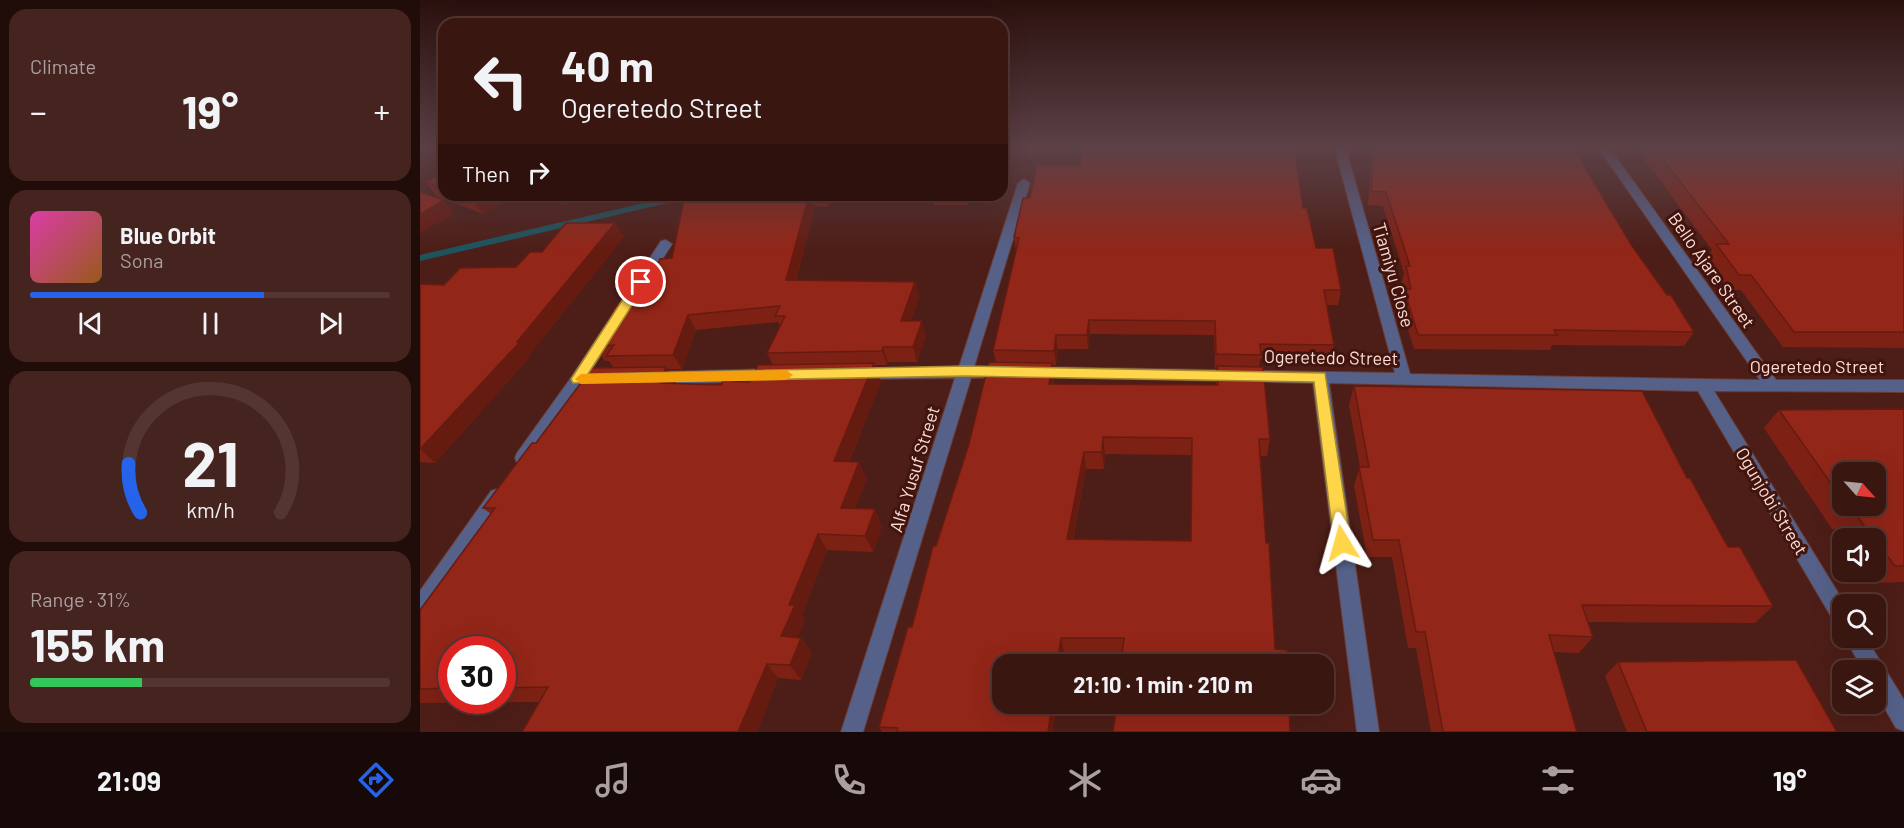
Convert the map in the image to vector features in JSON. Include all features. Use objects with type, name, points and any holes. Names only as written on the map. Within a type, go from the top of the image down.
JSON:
[{"type":"street","name":"Tiamiyu Close","points":[[1349,180],[1404,378]]},
{"type":"street","name":"Bello Ajare Street","points":[[1626,180],[1772,385]]},
{"type":"street","name":"Alfa Yusuf Street","points":[[852,732],[1024,183]]},
{"type":"street","points":[[420,608],[578,379],[666,244]]},
{"type":"street","name":"Ogeretedo Street","points":[[848,374],[965,371],[1703,385],[1904,386]]},
{"type":"street","points":[[636,378],[789,375]]},
{"type":"street","points":[[1320,377],[1368,732]]},
{"type":"street","points":[[578,379],[601,379]]},
{"type":"street","name":"Ogunjobi Street","points":[[1703,385],[1832,600]]},
{"type":"street","points":[[1886,690],[1904,720]]},
{"type":"building","points":[[438,180],[438,187],[426,182]]},
{"type":"building","points":[[1034,180],[1299,180],[1303,208],[1307,208],[1316,248],[1333,248],[1341,290],[1324,290],[1334,345],[1260,344],[1261,355],[1216,354],[1215,321],[1089,320],[1087,335],[1056,335],[1054,351],[993,350],[1019,238],[1014,237],[1023,198],[1030,198]]},
{"type":"building","points":[[1372,180],[1592,180],[1632,246],[1667,295],[1671,295],[1694,332],[1554,330],[1557,335],[1418,335],[1404,289],[1411,289],[1406,266],[1410,266],[1386,192],[1371,191]]},
{"type":"building","points":[[1679,180],[1904,180],[1904,332],[1794,332],[1751,275],[1739,275],[1716,244],[1729,244]]},
{"type":"building","points":[[420,192],[442,201],[420,214]]},
{"type":"building","points":[[684,201],[807,201],[786,280],[915,282],[901,321],[922,321],[913,347],[883,347],[882,351],[767,353],[785,316],[775,316],[780,306],[688,315],[673,355],[606,356],[614,345],[595,347],[616,306],[641,304],[660,259],[672,258]]},
{"type":"building","points":[[566,223],[615,223],[517,342],[519,343],[420,449],[420,284],[444,285],[460,268],[516,267],[530,252],[542,252]]},
{"type":"building","points":[[989,362],[1052,363],[1049,384],[1218,385],[1217,366],[1263,367],[1270,439],[1259,439],[1266,543],[1269,543],[1275,649],[1287,650],[1287,654],[1122,654],[1124,638],[1061,638],[1059,654],[992,654],[992,714],[1051,714],[1048,732],[897,732],[898,728],[879,727],[908,627],[912,627],[933,546],[936,546],[969,444]],"holes":[[[1103,437],[1192,438],[1191,541],[1067,539],[1084,452],[1102,452]]]},
{"type":"building","points":[[874,363],[834,461],[859,462],[841,508],[875,509],[865,536],[818,534],[789,605],[795,605],[781,636],[801,638],[790,665],[767,664],[738,732],[522,732],[548,687],[516,688],[516,636],[438,636],[438,688],[420,689],[420,610],[495,508],[483,508],[532,443],[536,443],[592,368],[666,367],[660,383],[721,385],[723,381],[750,382],[758,365]]},
{"type":"building","points":[[1354,386],[1642,391],[1687,478],[1690,478],[1728,547],[1740,547],[1773,606],[1582,605],[1593,637],[1549,635],[1577,732],[1443,732],[1425,632],[1416,632],[1399,540],[1373,540],[1359,467],[1369,467]]},
{"type":"building","points":[[1904,409],[1904,566],[1895,566],[1886,554],[1886,528],[1866,528],[1857,516],[1886,516],[1886,462],[1832,462],[1832,485],[1779,410]]},
{"type":"building","points":[[1796,660],[1837,732],[1647,732],[1618,662]]},
{"type":"building","points":[[1116,714],[1289,714],[1290,732],[1113,732]]},
{"type":"waterway","points":[[420,258],[663,201]]},
{"type":"slow traffic","points":[[581,379],[786,375]]},
{"type":"route","points":[[641,282],[578,379],[965,371],[1320,377],[1342,543]]}]
